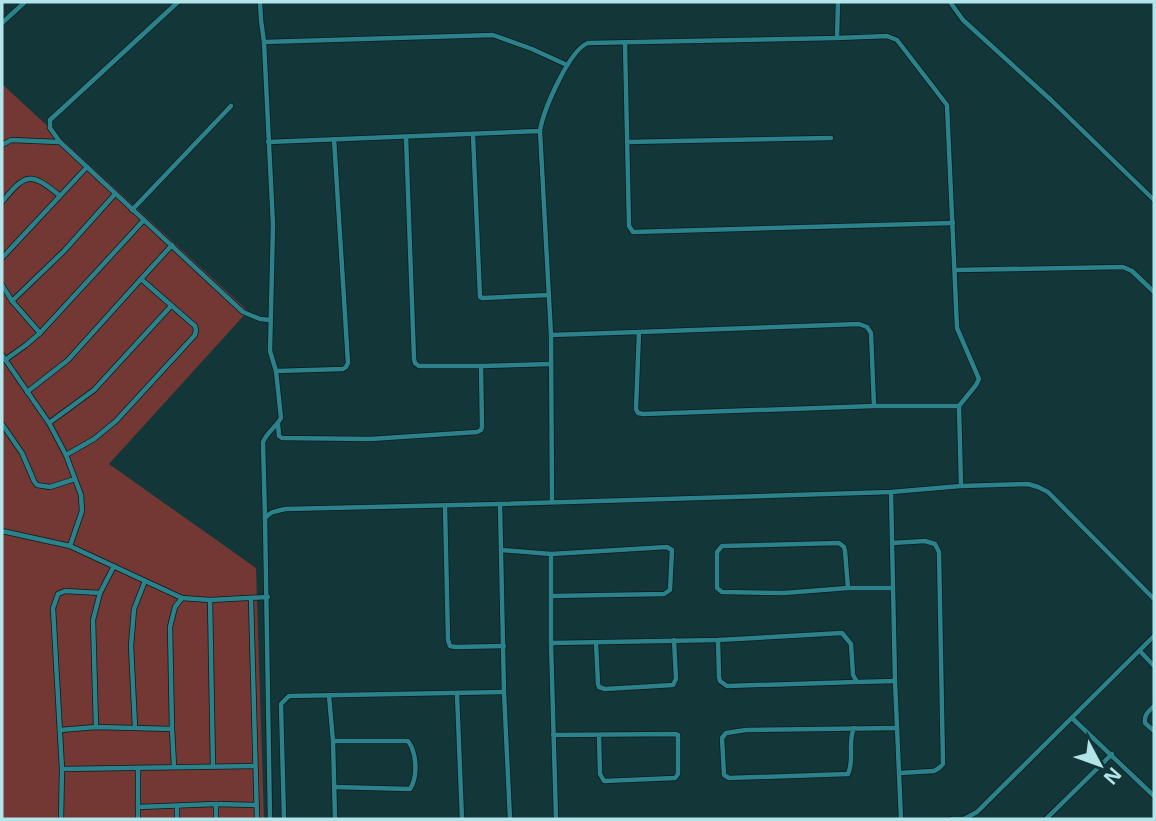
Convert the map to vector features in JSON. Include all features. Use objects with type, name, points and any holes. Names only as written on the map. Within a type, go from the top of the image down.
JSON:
[{"type":"street","points":[[2,23],[25,2]]},
{"type":"street","points":[[178,2],[50,120],[50,128],[60,142],[243,312],[270,320]]},
{"type":"street","points":[[260,2],[274,225],[270,351],[276,371],[281,418],[263,442],[268,597],[270,819]]},
{"type":"street","points":[[837,38],[838,2]]},
{"type":"street","points":[[950,2],[963,20],[1051,100],[1154,200]]},
{"type":"street","points":[[264,42],[494,35],[566,65]]},
{"type":"street","points":[[552,502],[551,335],[541,131],[542,121],[566,65],[583,44],[887,36],[897,40],[947,105],[957,328],[979,379],[959,406],[961,486]]},
{"type":"street","points":[[625,43],[629,226],[634,232],[953,223]]},
{"type":"street","points":[[132,210],[231,106]]},
{"type":"street","points":[[268,142],[541,131]]},
{"type":"street","points":[[473,135],[480,297],[549,295]]},
{"type":"street","points":[[406,137],[415,363],[419,366],[551,364]]},
{"type":"street","points":[[627,142],[831,138]]},
{"type":"street","points":[[276,371],[342,369],[348,363],[334,139]]},
{"type":"street","points":[[2,145],[11,140],[60,142]]},
{"type":"street","points":[[2,258],[87,167]]},
{"type":"street","points":[[2,202],[23,180],[34,178],[59,195]]},
{"type":"street","points":[[12,301],[64,251],[115,194]]},
{"type":"street","points":[[70,546],[82,511],[81,495],[66,455],[49,423],[3,358],[26,345],[40,333],[143,221]]},
{"type":"street","points":[[27,392],[68,360],[172,245]]},
{"type":"street","points":[[954,270],[1123,267],[1132,271],[1154,292]]},
{"type":"street","points":[[66,455],[94,439],[116,421],[195,335],[195,326],[141,279]]},
{"type":"street","points":[[2,285],[40,333]]},
{"type":"street","points":[[49,423],[94,390],[171,306]]},
{"type":"street","points":[[551,335],[859,324],[872,333],[874,407]]},
{"type":"street","points":[[639,332],[638,413],[959,406]]},
{"type":"street","points":[[278,424],[279,436],[282,438],[370,439],[477,432],[482,426],[481,366]]},
{"type":"street","points":[[2,424],[22,453],[37,485],[50,487],[75,479]]},
{"type":"street","points":[[265,518],[269,513],[285,509],[891,492],[1028,484],[1048,492],[1154,599]]},
{"type":"street","points":[[891,492],[901,819]]},
{"type":"street","points":[[500,505],[510,819]]},
{"type":"street","points":[[445,506],[450,646],[504,646]]},
{"type":"street","points":[[2,531],[70,546],[182,598],[210,600],[268,597]]},
{"type":"street","points":[[892,543],[925,541],[935,544],[939,552],[943,764],[934,771],[899,773]]},
{"type":"street","points":[[848,588],[845,551],[839,543],[722,546],[717,552],[717,588],[722,592],[784,593],[893,588]]},
{"type":"street","points":[[501,550],[551,554],[667,548],[672,550],[670,590],[664,594],[551,596]]},
{"type":"street","points":[[551,554],[556,819]]},
{"type":"street","points":[[96,727],[93,620],[100,593],[114,566]]},
{"type":"street","points":[[135,727],[131,646],[134,609],[145,581]]},
{"type":"street","points":[[61,819],[62,769],[53,608],[58,594],[65,591],[100,593]]},
{"type":"street","points":[[174,766],[170,627],[175,607],[182,598]]},
{"type":"street","points":[[251,599],[257,819]]},
{"type":"street","points":[[210,600],[213,766]]},
{"type":"street","points":[[551,643],[718,640],[842,633],[851,644],[853,675],[857,682]]},
{"type":"street","points":[[952,819],[964,819],[977,812],[1154,636]]},
{"type":"street","points":[[596,643],[598,684],[605,689],[673,685],[676,680],[674,640]]},
{"type":"street","points":[[718,640],[719,677],[727,686],[895,681]]},
{"type":"street","points":[[1140,651],[1154,666]]},
{"type":"street","points":[[285,819],[281,704],[289,696],[504,692]]},
{"type":"street","points":[[457,694],[462,819]]},
{"type":"street","points":[[329,696],[335,819]]},
{"type":"street","points":[[1154,706],[1146,715],[1145,723],[1154,732]]},
{"type":"street","points":[[1072,718],[1154,796]]},
{"type":"street","points":[[60,730],[96,727],[172,729]]},
{"type":"street","points":[[854,729],[851,734],[852,766],[848,774],[729,778],[724,775],[722,738],[726,733],[746,730],[897,727]]},
{"type":"street","points":[[553,735],[675,734],[678,736],[678,774],[675,778],[604,781],[600,774],[599,735]]},
{"type":"street","points":[[333,741],[408,741],[414,749],[415,782],[410,789],[334,787]]},
{"type":"street","points":[[1046,819],[1112,754]]},
{"type":"street","points":[[62,769],[255,766]]},
{"type":"street","points":[[138,768],[138,819]]},
{"type":"street","points":[[216,804],[216,819]]},
{"type":"street","points":[[138,807],[257,805]]},
{"type":"street","points":[[177,806],[177,819]]},
{"type":"shaded area","points":[[2,84],[248,311],[109,464],[256,568],[264,819],[2,819]]}]
